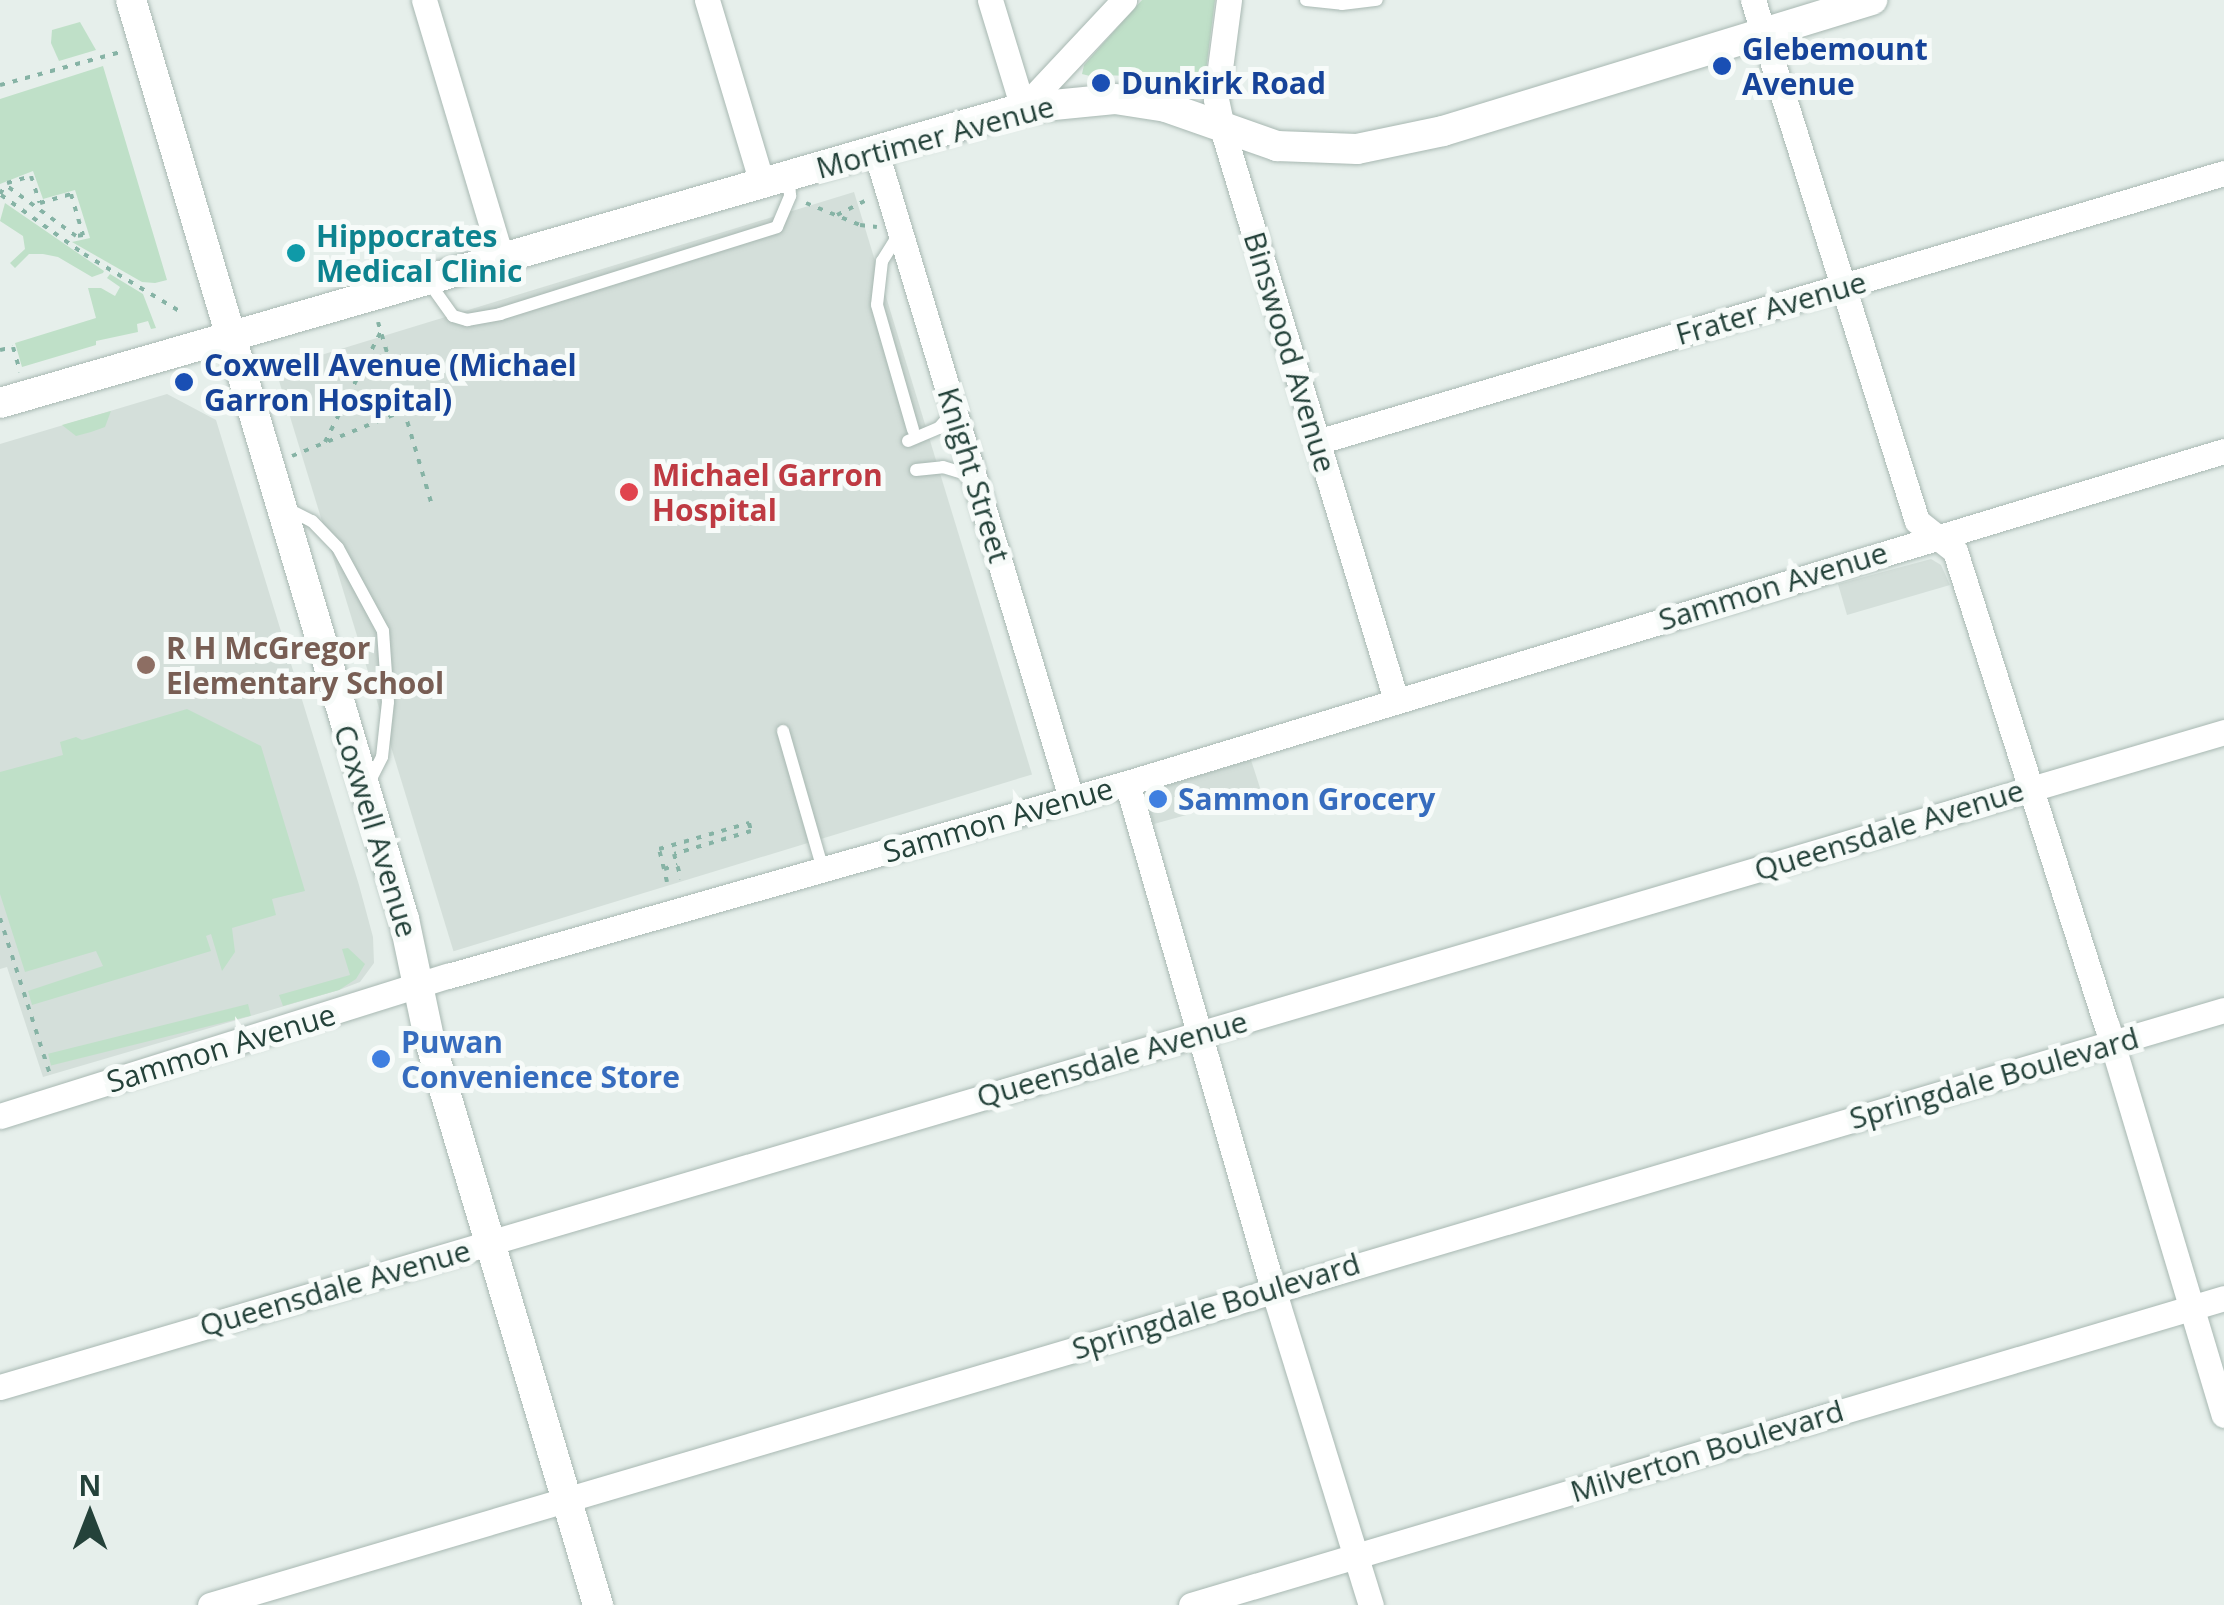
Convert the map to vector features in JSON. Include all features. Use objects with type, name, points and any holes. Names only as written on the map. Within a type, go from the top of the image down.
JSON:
[{"type":"street","name":"Coxwell Avenue","points":[[131,0],[365,791],[419,987],[429,1038],[598,1605]]},
{"type":"street","points":[[424,0],[501,257]]},
{"type":"street","points":[[707,0],[784,186]]},
{"type":"street","points":[[990,0],[1023,108],[1124,0]]},
{"type":"street","name":"Binswood Avenue","points":[[1229,0],[1216,99],[1222,128],[1396,700]]},
{"type":"street","points":[[1754,0],[1917,521],[1955,551],[2112,1043],[2224,1415]]},
{"type":"street","name":"Mortimer Avenue","points":[[0,403],[501,257],[784,186],[876,152],[1023,108],[1115,99],[1166,107],[1277,146],[1357,149],[1443,131],[1872,0]]},
{"type":"street","name":"Knight Street","points":[[876,152],[891,229],[954,410],[1072,798]]},
{"type":"street","name":"Frater Avenue","points":[[1317,442],[2224,173]]},
{"type":"street","name":"Sammon Avenue","points":[[0,1116],[419,987],[1127,783],[2224,451]]},
{"type":"street","name":"Queensdale Avenue","points":[[0,1388],[2224,732]]},
{"type":"street","points":[[1127,783],[1273,1289],[1371,1605]]},
{"type":"street","name":"Springdale Boulevard","points":[[210,1605],[2224,1010]]},
{"type":"street","name":"Milverton Boulevard","points":[[1191,1605],[2224,1298]]},
{"type":"lane","points":[[1306,0],[1342,4],[1377,0]]},
{"type":"lane","points":[[427,278],[454,316],[467,320],[500,314],[777,227],[790,196],[784,186]]},
{"type":"lane","points":[[891,229],[882,260],[877,304],[910,436],[939,428],[954,410]]},
{"type":"lane","points":[[916,470],[943,467],[974,477]]},
{"type":"lane","points":[[279,505],[312,521],[338,548],[383,630],[388,702],[382,756],[365,791]]},
{"type":"lane","points":[[783,731],[823,870]]},
{"type":"path","points":[[0,85],[144,45]]},
{"type":"path","points":[[38,223],[43,215],[30,176],[0,194],[38,223],[68,244],[182,312]]},
{"type":"path","points":[[8,186],[43,215],[73,234],[83,235],[71,194],[40,203]]},
{"type":"path","points":[[784,186],[835,216],[891,229]]},
{"type":"path","points":[[835,216],[873,196]]},
{"type":"path","points":[[68,244],[73,234]]},
{"type":"path","points":[[376,318],[432,506]]},
{"type":"path","points":[[325,442],[381,331]]},
{"type":"path","points":[[0,350],[13,347],[20,372]]},
{"type":"path","points":[[292,456],[403,411]]},
{"type":"path","points":[[667,882],[659,849],[749,823],[751,831],[674,854],[680,878]]},
{"type":"path","points":[[664,869],[677,865]]},
{"type":"path","points":[[0,918],[51,1076]]},
{"type":"shaded area","name":"Michael Garron Hospital","points":[[854,192],[1032,774],[453,951],[275,369]]},
{"type":"shaded area","name":"R H McGregor Elementary School","points":[[167,394],[216,420],[359,885],[373,937],[374,963],[360,982],[339,990],[43,1077],[7,967],[0,969],[0,444]]},
{"type":"shaded area","points":[[1931,559],[1941,565],[1950,585],[1847,615],[1838,584]]},
{"type":"shaded area","points":[[1251,760],[1262,794],[1154,824],[1147,802],[1154,789]]},
{"type":"green space","points":[[1142,0],[1215,0],[1205,78],[1197,89],[1128,76],[1103,75],[1102,79],[1082,74],[1084,65]]},
{"type":"green space","points":[[80,22],[96,50],[59,61],[51,43],[52,30]]},
{"type":"green space","points":[[103,66],[167,280],[142,282],[72,242],[90,238],[75,190],[43,199],[33,171],[0,184],[0,99]]},
{"type":"green space","points":[[5,203],[103,273],[92,277],[58,257],[43,254],[29,254],[15,268],[10,263],[25,249],[23,236],[0,221]]},
{"type":"green space","points":[[110,274],[143,294],[156,328],[151,329],[148,321],[137,324],[138,332],[96,341],[96,345],[22,367],[15,343],[96,318],[88,288],[101,288],[115,296],[120,287],[107,278]]},
{"type":"green space","points":[[111,411],[105,427],[91,432],[76,436],[62,425]]},
{"type":"green space","points":[[187,709],[261,746],[305,891],[272,899],[276,915],[232,928],[235,952],[222,971],[211,934],[206,936],[211,951],[32,1005],[28,991],[103,966],[96,951],[25,972],[0,894],[0,772],[63,755],[60,742],[76,737],[82,740]]},
{"type":"green space","points":[[348,948],[365,964],[356,979],[339,990],[283,1006],[279,995],[350,975],[342,949]]},
{"type":"green space","points":[[248,1004],[251,1016],[51,1065],[48,1054]]},
{"type":"place","name":"Glebemount Avenue","points":[[1722,66]]},
{"type":"place","name":"Dunkirk Road","points":[[1101,83]]},
{"type":"place","name":"Hippocrates Medical Clinic","points":[[296,253]]},
{"type":"place","name":"Coxwell Avenue (Michael Garron Hospital)","points":[[184,382]]},
{"type":"place","name":"Michael Garron Hospital","points":[[629,492]]},
{"type":"place","name":"R H McGregor Elementary School","points":[[146,665]]},
{"type":"place","name":"Sammon Grocery","points":[[1158,799]]},
{"type":"place","name":"Puwan Convenience Store","points":[[381,1059]]}]
